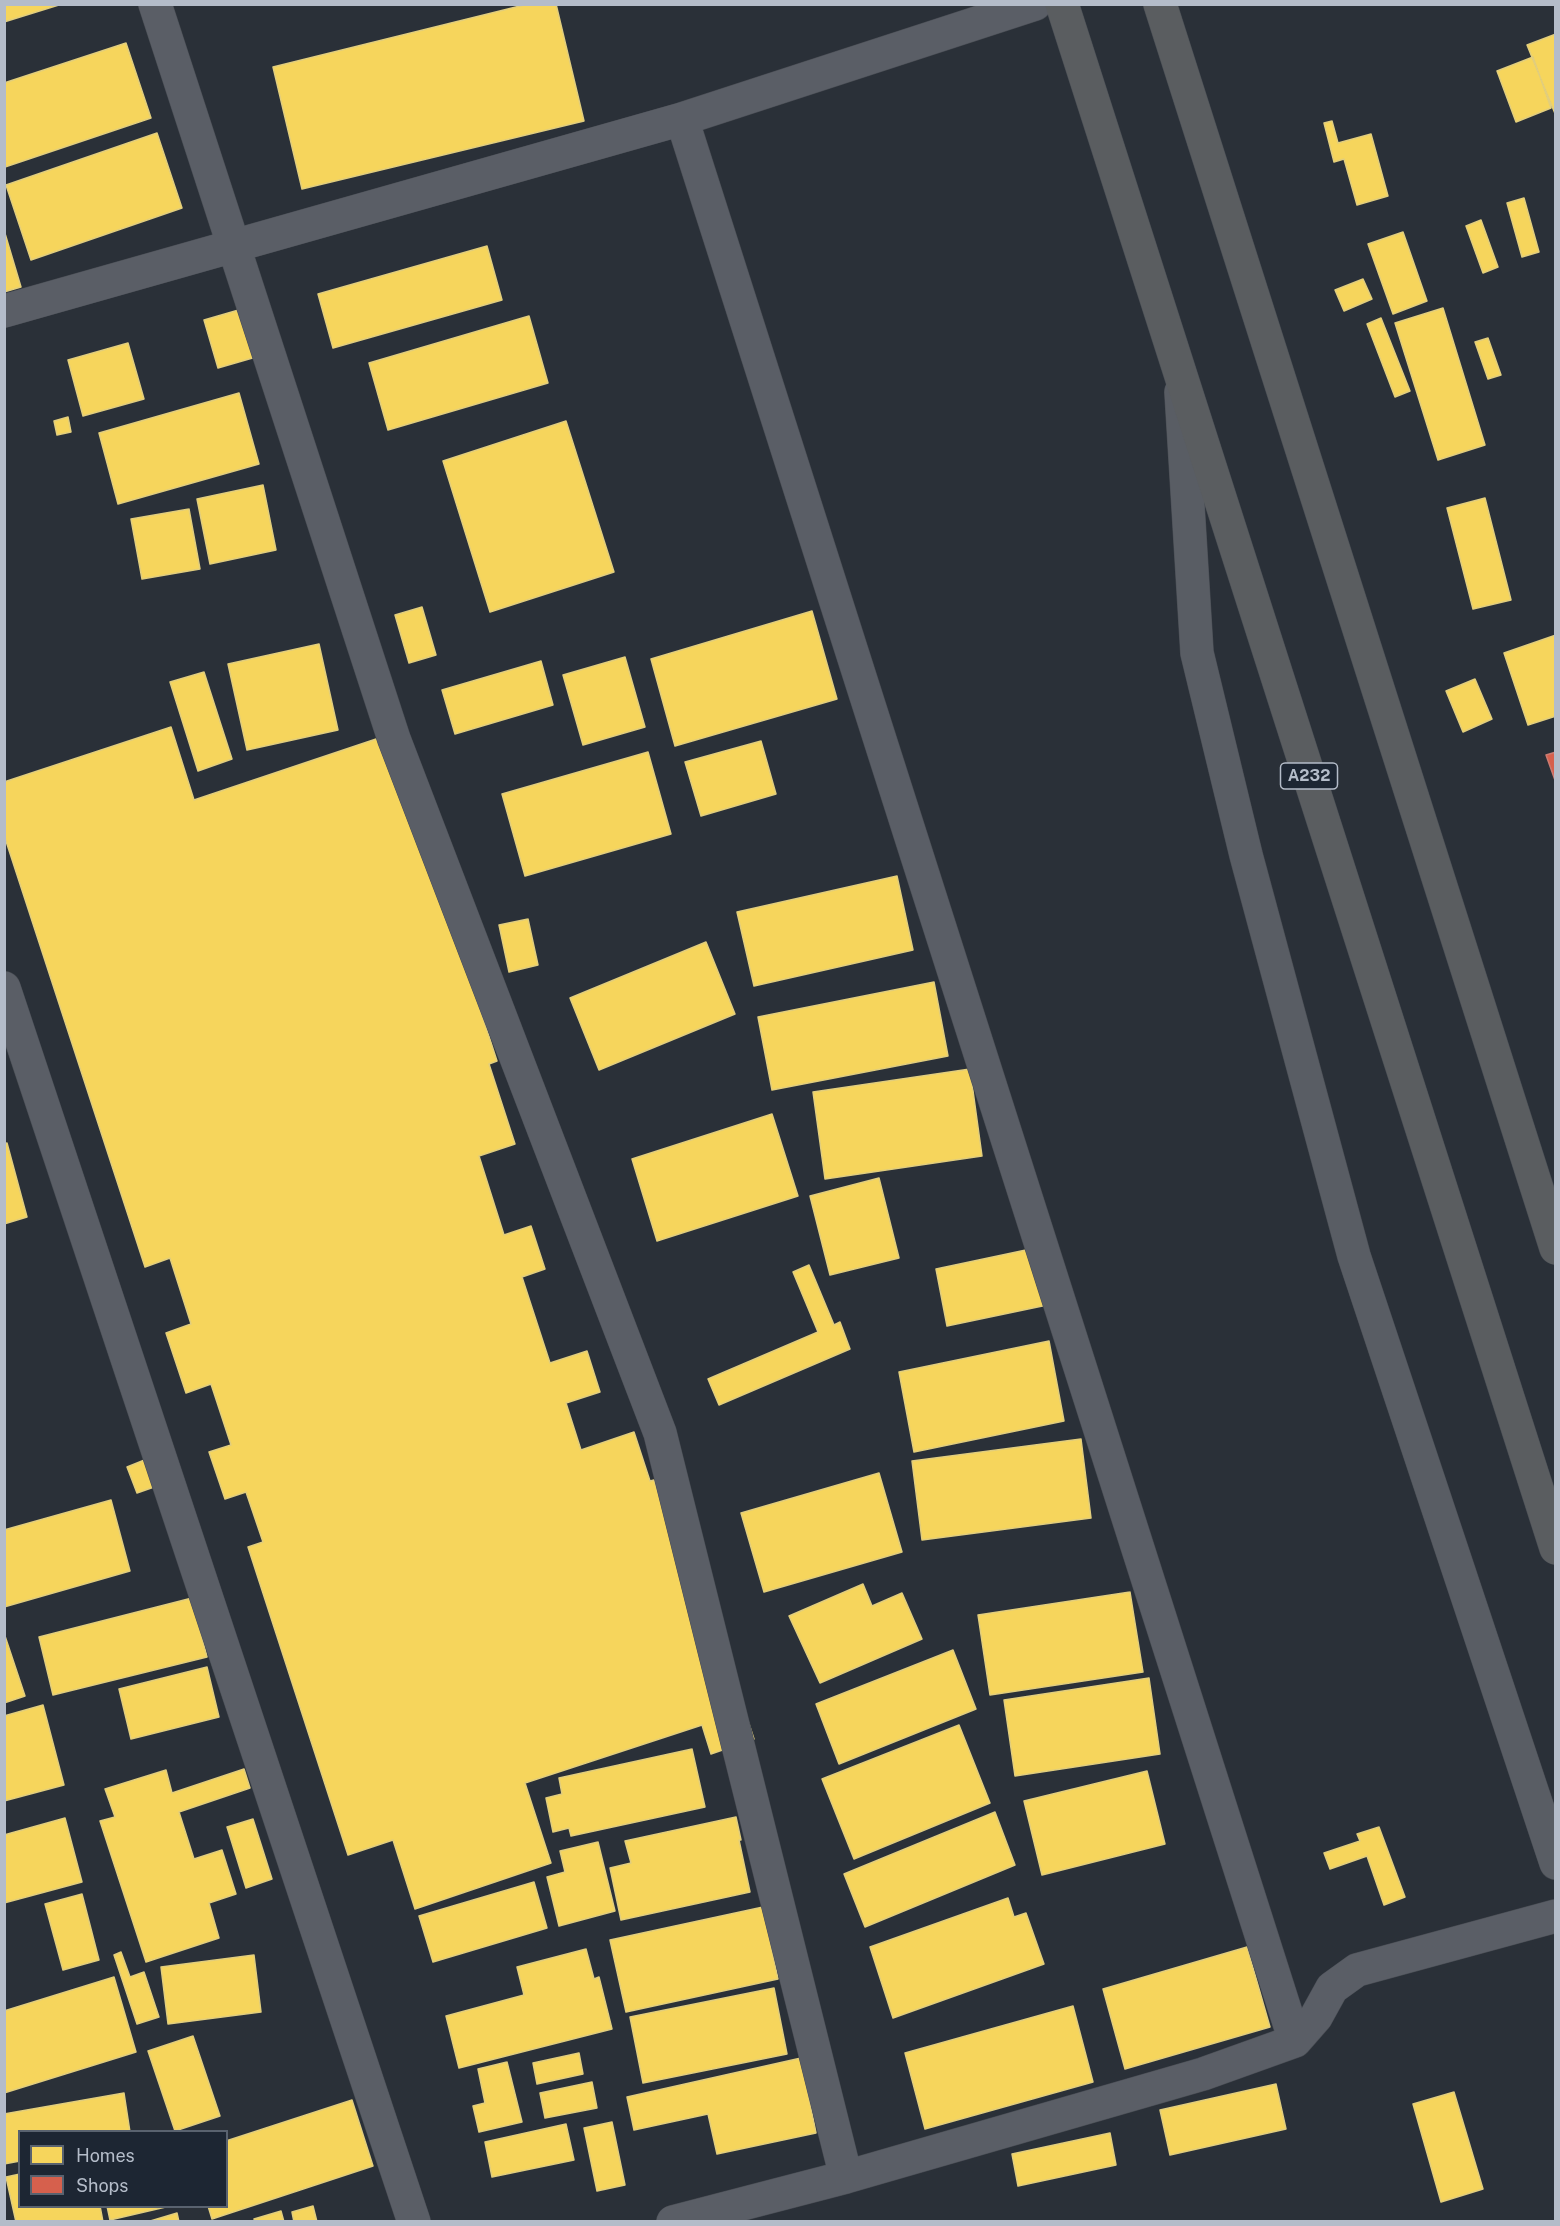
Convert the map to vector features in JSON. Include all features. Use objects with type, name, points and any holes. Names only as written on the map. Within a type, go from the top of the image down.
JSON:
[{"type":"highway","name":"A232","points":[[1062,4],[1556,1548]]},
{"type":"highway","points":[[1160,4],[1556,1248]]},
{"type":"main road","points":[[1179,373],[1197,653],[1246,855],[1354,1256],[1556,1863]]},
{"type":"street","points":[[155,4],[394,740],[660,1433],[846,2177]]},
{"type":"street","points":[[4,311],[682,119],[1035,4]]},
{"type":"street","points":[[682,119],[1295,2041]]},
{"type":"street","points":[[4,988],[414,2222]]},
{"type":"street","points":[[673,2222],[846,2177],[1203,2074],[1295,2041],[1316,2017],[1332,1988],[1357,1970],[1556,1916]]},
{"type":"building: Homes","points":[[4,4],[62,4],[4,22]]},
{"type":"building: Homes","points":[[528,4],[556,4],[584,121],[302,189],[273,67]]},
{"type":"building: Homes","points":[[1556,34],[1556,116],[1527,45]]},
{"type":"building: Homes","points":[[126,43],[151,118],[5,167],[4,83]]},
{"type":"building: Homes","points":[[1533,57],[1551,108],[1516,122],[1497,71]]},
{"type":"building: Homes","points":[[1332,121],[1338,143],[1371,134],[1388,196],[1357,205],[1344,159],[1334,162],[1324,123]]},
{"type":"building: Homes","points":[[157,133],[182,208],[31,260],[6,185]]},
{"type":"building: Homes","points":[[1524,198],[1539,252],[1522,257],[1507,203]]},
{"type":"building: Homes","points":[[1481,220],[1498,267],[1483,273],[1466,226]]},
{"type":"building: Homes","points":[[4,230],[21,287],[4,292]]},
{"type":"building: Homes","points":[[1403,232],[1427,301],[1393,314],[1368,244]]},
{"type":"building: Homes","points":[[487,246],[502,300],[333,348],[318,294]]},
{"type":"building: Homes","points":[[1363,279],[1372,299],[1344,311],[1335,290]]},
{"type":"building: Homes","points":[[1443,308],[1485,445],[1438,460],[1395,323]]},
{"type":"building: Homes","points":[[242,309],[256,357],[218,368],[204,320]]},
{"type":"building: Homes","points":[[529,316],[548,383],[388,430],[369,363]]},
{"type":"building: Homes","points":[[1381,318],[1410,391],[1395,397],[1367,324]]},
{"type":"building: Homes","points":[[1488,338],[1501,375],[1488,379],[1475,342]]},
{"type":"building: Homes","points":[[128,343],[144,399],[83,416],[68,360]]},
{"type":"building: Homes","points":[[239,393],[259,464],[118,504],[99,433]]},
{"type":"building: Homes","points":[[68,417],[71,432],[57,435],[54,421]]},
{"type":"building: Homes","points":[[566,421],[614,572],[490,612],[443,461]]},
{"type":"building: Homes","points":[[263,485],[276,550],[210,564],[197,499]]},
{"type":"building: Homes","points":[[1485,498],[1511,600],[1473,609],[1447,508]]},
{"type":"building: Homes","points":[[189,509],[200,569],[142,579],[131,519]]},
{"type":"building: Homes","points":[[422,607],[436,655],[409,663],[395,615]]},
{"type":"building: Homes","points":[[812,611],[837,699],[675,746],[651,659]]},
{"type":"building: Homes","points":[[1556,635],[1556,716],[1528,725],[1504,653]]},
{"type":"building: Homes","points":[[319,644],[338,730],[247,750],[228,664]]},
{"type":"building: Homes","points":[[625,657],[645,727],[583,745],[563,675]]},
{"type":"building: Homes","points":[[541,661],[553,705],[455,734],[442,690]]},
{"type":"building: Homes","points":[[204,672],[232,759],[198,771],[170,682]]},
{"type":"building: Homes","points":[[1475,679],[1492,719],[1463,732],[1446,691]]},
{"type":"building: Homes","points":[[171,727],[194,800],[391,734],[497,1061],[489,1064],[515,1144],[479,1156],[504,1235],[531,1226],[545,1269],[522,1277],[550,1363],[587,1351],[600,1392],[566,1403],[581,1450],[634,1432],[650,1481],[654,1480],[713,1665],[728,1660],[754,1739],[711,1754],[702,1725],[525,1783],[551,1863],[415,1909],[393,1840],[348,1855],[248,1547],[263,1542],[246,1492],[225,1499],[209,1452],[231,1445],[211,1384],[186,1393],[166,1333],[191,1324],[170,1258],[145,1267],[4,835],[4,782]]},
{"type":"building: Homes","points":[[761,741],[776,794],[701,816],[685,762]]},
{"type":"building: Homes","points":[[648,752],[671,834],[525,876],[502,794]]},
{"type":"building: Homes","points":[[897,876],[913,950],[754,986],[737,912]]},
{"type":"building: Homes","points":[[528,919],[538,965],[509,972],[499,925]]},
{"type":"building: Homes","points":[[706,942],[735,1014],[599,1070],[570,998]]},
{"type":"building: Homes","points":[[934,982],[948,1056],[772,1090],[758,1017]]},
{"type":"building: Homes","points":[[970,1069],[982,1156],[825,1179],[813,1092]]},
{"type":"building: Homes","points":[[772,1114],[798,1196],[657,1241],[632,1159]]},
{"type":"building: Homes","points":[[7,1143],[27,1217],[4,1224],[4,1144]]},
{"type":"building: Homes","points":[[879,1178],[899,1258],[830,1275],[810,1196]]},
{"type":"building: Homes","points":[[1040,1247],[1052,1304],[947,1326],[936,1269]]},
{"type":"building: Homes","points":[[809,1265],[834,1325],[840,1322],[850,1349],[719,1405],[708,1379],[818,1332],[793,1272]]},
{"type":"building: Homes","points":[[1049,1341],[1064,1421],[914,1452],[899,1372]]},
{"type":"building: Homes","points":[[1081,1439],[1091,1518],[922,1540],[912,1461]]},
{"type":"building: Homes","points":[[147,1459],[157,1486],[137,1493],[127,1467]]},
{"type":"building: Homes","points":[[879,1473],[902,1552],[764,1592],[741,1513]]},
{"type":"building: Homes","points":[[111,1500],[130,1571],[4,1607],[4,1530]]},
{"type":"building: Homes","points":[[863,1584],[872,1606],[902,1593],[922,1639],[820,1683],[789,1616]]},
{"type":"building: Homes","points":[[1130,1592],[1143,1672],[990,1695],[978,1615]]},
{"type":"building: Homes","points":[[192,1598],[207,1657],[53,1695],[39,1637]]},
{"type":"building: Homes","points":[[4,1633],[25,1696],[4,1703]]},
{"type":"building: Homes","points":[[953,1650],[976,1709],[839,1764],[816,1704]]},
{"type":"building: Homes","points":[[207,1667],[219,1717],[131,1739],[119,1689]]},
{"type":"building: Homes","points":[[1149,1678],[1160,1754],[1015,1776],[1004,1700]]},
{"type":"building: Homes","points":[[43,1705],[64,1785],[4,1801],[4,1716]]},
{"type":"building: Homes","points":[[959,1725],[990,1803],[854,1859],[822,1779]]},
{"type":"building: Homes","points":[[692,1749],[705,1807],[571,1836],[569,1828],[553,1832],[546,1798],[562,1794],[559,1778]]},
{"type":"building: Homes","points":[[244,1769],[250,1788],[179,1812],[194,1859],[222,1850],[236,1894],[209,1903],[219,1938],[146,1962],[100,1821],[115,1817],[105,1789],[166,1770],[172,1793]]},
{"type":"building: Homes","points":[[1147,1771],[1165,1844],[1042,1875],[1024,1801]]},
{"type":"building: Homes","points":[[995,1812],[1015,1865],[865,1927],[844,1874]]},
{"type":"building: Homes","points":[[736,1817],[750,1892],[621,1920],[610,1868],[631,1863],[625,1841]]},
{"type":"building: Homes","points":[[65,1818],[82,1882],[4,1903],[4,1835]]},
{"type":"building: Homes","points":[[253,1819],[272,1879],[246,1888],[227,1827]]},
{"type":"building: Homes","points":[[1379,1827],[1405,1897],[1384,1905],[1367,1856],[1330,1869],[1324,1853],[1360,1841],[1357,1834]]},
{"type":"building: Homes","points":[[598,1842],[615,1911],[559,1926],[547,1877],[565,1872],[560,1851]]},
{"type":"building: Homes","points":[[534,1882],[547,1928],[433,1962],[419,1916]]},
{"type":"building: Homes","points":[[82,1894],[99,1960],[63,1970],[45,1904]]},
{"type":"building: Homes","points":[[1008,1898],[1014,1917],[1026,1913],[1044,1964],[893,2018],[870,1947]]},
{"type":"building: Homes","points":[[763,1907],[778,1979],[626,2012],[610,1940]]},
{"type":"building: Homes","points":[[1247,1947],[1270,2027],[1125,2069],[1103,1989]]},
{"type":"building: Homes","points":[[586,1949],[594,1979],[599,1977],[612,2029],[459,2068],[446,2016],[524,1995],[517,1967]]},
{"type":"building: Homes","points":[[121,1952],[130,1977],[144,1972],[159,2017],[137,2024],[114,1955]]},
{"type":"building: Homes","points":[[254,1955],[261,2012],[168,2024],[161,1967]]},
{"type":"building: Homes","points":[[114,1977],[136,2052],[4,2093],[4,2011]]},
{"type":"building: Homes","points":[[774,1988],[787,2054],[643,2083],[630,2017]]},
{"type":"building: Homes","points":[[1073,2006],[1093,2082],[925,2129],[905,2053]]},
{"type":"building: Homes","points":[[193,2036],[220,2116],[175,2130],[148,2051]]},
{"type":"building: Homes","points":[[579,2053],[583,2074],[537,2084],[533,2063]]},
{"type":"building: Homes","points":[[801,2058],[816,2133],[717,2154],[708,2114],[634,2130],[627,2097]]},
{"type":"building: Homes","points":[[507,2062],[522,2122],[479,2132],[473,2106],[485,2103],[478,2069]]},
{"type":"building: Homes","points":[[592,2082],[597,2108],[545,2118],[540,2093]]},
{"type":"building: Homes","points":[[1276,2084],[1286,2129],[1170,2155],[1160,2110]]},
{"type":"building: Homes","points":[[1454,2092],[1483,2189],[1441,2202],[1413,2104]]},
{"type":"building: Homes","points":[[124,2093],[130,2130],[18,2130],[18,2161],[4,2164],[4,2114]]},
{"type":"building: Homes","points":[[352,2100],[373,2166],[212,2219],[209,2208],[228,2208],[228,2140]]},
{"type":"building: Homes","points":[[612,2122],[625,2185],[597,2191],[584,2128]]},
{"type":"building: Homes","points":[[566,2124],[574,2160],[492,2177],[485,2142]]},
{"type":"building: Homes","points":[[1110,2133],[1116,2165],[1018,2186],[1012,2154]]},
{"type":"building: Homes","points":[[18,2174],[18,2208],[100,2208],[103,2222],[16,2222],[6,2177]]},
{"type":"building: Homes","points":[[313,2206],[317,2222],[294,2222],[292,2212]]},
{"type":"building: Homes","points":[[107,2208],[161,2208],[110,2220]]},
{"type":"building: Homes","points":[[281,2211],[284,2222],[255,2222],[254,2219]]},
{"type":"building: Homes","points":[[177,2213],[179,2222],[147,2222]]},
{"type":"building: Shops","points":[[1556,752],[1556,783],[1546,755]]}]
